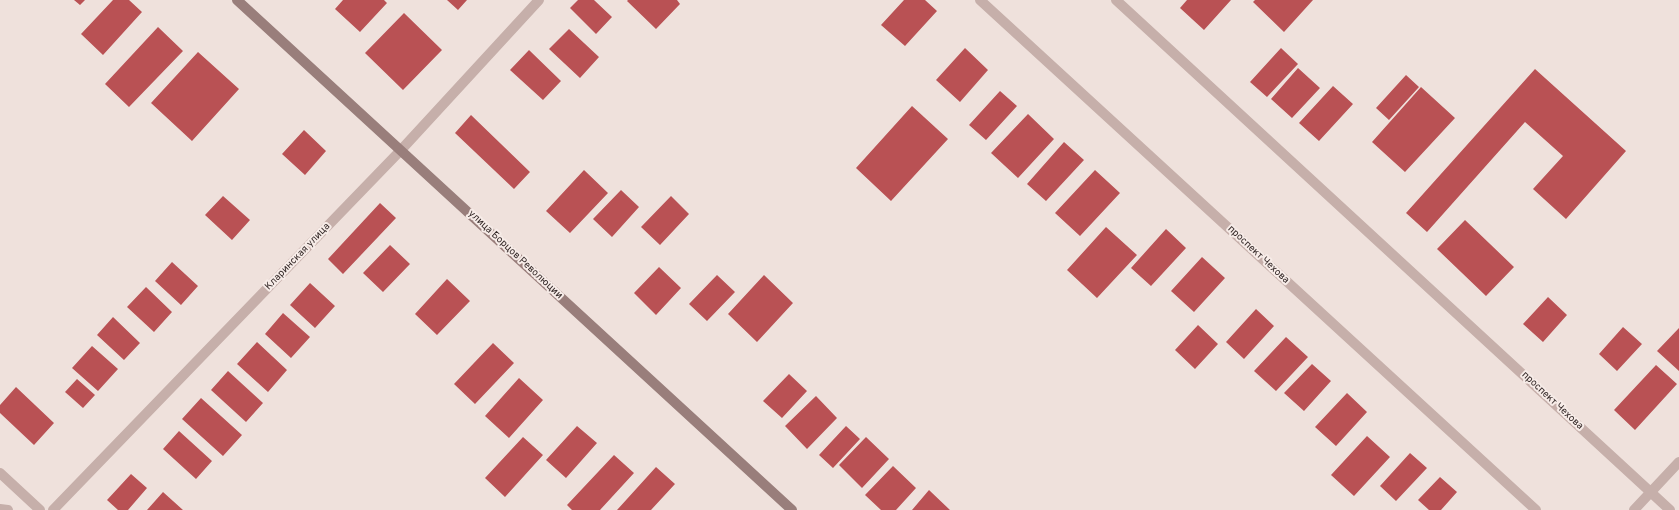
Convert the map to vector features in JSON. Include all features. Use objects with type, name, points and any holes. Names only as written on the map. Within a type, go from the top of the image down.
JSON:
[{"type":"main road","name":"улица Борцов Революции","points":[[237,0],[792,510]]},
{"type":"street","name":"Кларинская улица","points":[[53,510],[401,150],[540,0]]},
{"type":"street","name":"проспект Чехова","points":[[980,0],[1536,510]]},
{"type":"street","name":"проспект Чехова","points":[[1116,0],[1670,510]]},
{"type":"street","points":[[1634,510],[1679,462]]},
{"type":"street","points":[[0,473],[40,510]]},
{"type":"street","points":[[0,509],[8,510]]},
{"type":"building","points":[[74,0],[85,0],[80,5]]},
{"type":"building","points":[[113,0],[129,0],[142,12],[103,55],[81,34]]},
{"type":"building","points":[[343,0],[384,0],[387,3],[360,32],[335,9]]},
{"type":"building","points":[[447,0],[467,0],[458,10]]},
{"type":"building","points":[[578,0],[594,0],[612,17],[596,34],[570,8]]},
{"type":"building","points":[[677,0],[680,4],[656,29],[627,1]]},
{"type":"building","points":[[904,0],[925,0],[937,11],[905,46],[881,25]]},
{"type":"building","points":[[1187,0],[1231,0],[1204,30],[1180,8]]},
{"type":"building","points":[[1255,0],[1313,0],[1284,32],[1253,2]]},
{"type":"building","points":[[404,13],[442,50],[403,90],[365,53]]},
{"type":"building","points":[[158,27],[183,51],[129,107],[105,84]]},
{"type":"building","points":[[569,29],[599,57],[580,78],[549,49]]},
{"type":"building","points":[[965,48],[988,70],[960,102],[936,80]]},
{"type":"building","points":[[1281,48],[1298,64],[1267,97],[1250,82]]},
{"type":"building","points":[[529,50],[561,81],[543,100],[510,70]]},
{"type":"building","points":[[198,52],[239,89],[192,141],[151,103]]},
{"type":"building","points":[[1298,68],[1320,88],[1292,118],[1271,99]]},
{"type":"building","points":[[1535,69],[1626,151],[1566,219],[1533,189],[1563,156],[1525,122],[1427,232],[1406,213]]},
{"type":"building","points":[[1406,75],[1419,87],[1389,120],[1376,108]]},
{"type":"building","points":[[1333,86],[1353,104],[1319,141],[1299,123]]},
{"type":"building","points":[[1421,87],[1455,118],[1405,172],[1372,142]]},
{"type":"building","points":[[1000,91],[1017,106],[986,140],[969,125]]},
{"type":"building","points":[[912,106],[948,139],[891,201],[856,168]]},
{"type":"building","points":[[1028,114],[1054,139],[1018,178],[991,153]]},
{"type":"building","points":[[471,115],[530,172],[514,189],[455,133]]},
{"type":"building","points":[[304,130],[326,151],[305,175],[282,154]]},
{"type":"building","points":[[1064,142],[1084,160],[1046,201],[1027,184]]},
{"type":"building","points":[[584,170],[608,193],[570,233],[546,211]]},
{"type":"building","points":[[1095,170],[1120,193],[1080,236],[1055,213]]},
{"type":"building","points":[[621,190],[639,207],[612,237],[593,219]]},
{"type":"building","points":[[223,196],[250,220],[232,240],[205,215]]},
{"type":"building","points":[[671,196],[689,214],[660,245],[641,227]]},
{"type":"building","points":[[380,203],[396,218],[343,274],[328,259]]},
{"type":"building","points":[[1465,220],[1514,267],[1486,296],[1437,249]]},
{"type":"building","points":[[1106,227],[1137,255],[1097,298],[1067,270]]},
{"type":"building","points":[[1166,229],[1186,248],[1151,286],[1131,268]]},
{"type":"building","points":[[390,245],[410,264],[383,292],[363,273]]},
{"type":"building","points":[[1202,257],[1225,278],[1194,312],[1171,291]]},
{"type":"building","points":[[172,262],[198,286],[181,305],[155,281]]},
{"type":"building","points":[[659,267],[681,288],[656,315],[634,293]]},
{"type":"building","points":[[717,275],[735,292],[707,321],[689,304]]},
{"type":"building","points":[[764,275],[793,303],[757,342],[728,314]]},
{"type":"building","points":[[447,279],[470,301],[437,335],[415,314]]},
{"type":"building","points":[[310,283],[335,306],[315,328],[290,305]]},
{"type":"building","points":[[146,287],[172,312],[154,332],[127,307]]},
{"type":"building","points":[[1548,297],[1567,315],[1543,342],[1523,324]]},
{"type":"building","points":[[1256,309],[1274,326],[1244,359],[1226,342]]},
{"type":"building","points":[[283,313],[310,337],[291,358],[265,334]]},
{"type":"building","points":[[113,317],[140,343],[124,360],[97,335]]},
{"type":"building","points":[[1198,325],[1218,344],[1195,369],[1175,350]]},
{"type":"building","points":[[1623,327],[1642,344],[1617,371],[1599,354]]},
{"type":"building","points":[[1679,328],[1679,371],[1657,351]]},
{"type":"building","points":[[1286,337],[1308,357],[1276,391],[1254,371]]},
{"type":"building","points":[[257,342],[287,370],[268,392],[237,364]]},
{"type":"building","points":[[493,343],[514,363],[475,404],[454,384]]},
{"type":"building","points":[[92,346],[118,369],[98,391],[72,368]]},
{"type":"building","points":[[1312,364],[1331,381],[1304,411],[1284,393]]},
{"type":"building","points":[[1656,365],[1677,384],[1635,430],[1614,410]]},
{"type":"building","points":[[228,371],[263,403],[246,422],[211,390]]},
{"type":"building","points":[[789,374],[807,391],[782,418],[763,401]]},
{"type":"building","points":[[519,378],[543,400],[509,438],[485,416]]},
{"type":"building","points":[[77,379],[95,395],[83,408],[65,392]]},
{"type":"building","points":[[16,387],[54,423],[34,445],[0,413],[0,405]]},
{"type":"building","points":[[1347,393],[1367,412],[1336,446],[1315,427]]},
{"type":"building","points":[[816,396],[837,418],[807,449],[785,426]]},
{"type":"building","points":[[201,398],[242,435],[223,456],[182,419]]},
{"type":"building","points":[[577,426],[597,443],[566,478],[546,460]]},
{"type":"building","points":[[846,426],[860,439],[833,468],[819,455]]},
{"type":"building","points":[[179,431],[212,461],[196,479],[163,449]]},
{"type":"building","points":[[1367,436],[1390,457],[1354,496],[1331,475]]},
{"type":"building","points":[[523,437],[543,455],[505,497],[485,478]]},
{"type":"building","points":[[866,437],[889,459],[862,488],[839,465]]},
{"type":"building","points":[[1410,453],[1427,468],[1396,501],[1380,486]]},
{"type":"building","points":[[614,455],[634,473],[600,510],[572,510],[567,505]]},
{"type":"building","points":[[893,466],[916,488],[896,510],[881,510],[865,495]]},
{"type":"building","points":[[656,467],[675,484],[651,510],[617,510]]},
{"type":"building","points":[[131,474],[147,488],[128,510],[118,510],[107,500]]},
{"type":"building","points":[[1440,477],[1457,492],[1441,510],[1429,510],[1418,500]]},
{"type":"building","points":[[929,490],[950,510],[912,510]]},
{"type":"building","points":[[163,492],[183,510],[147,510]]}]
